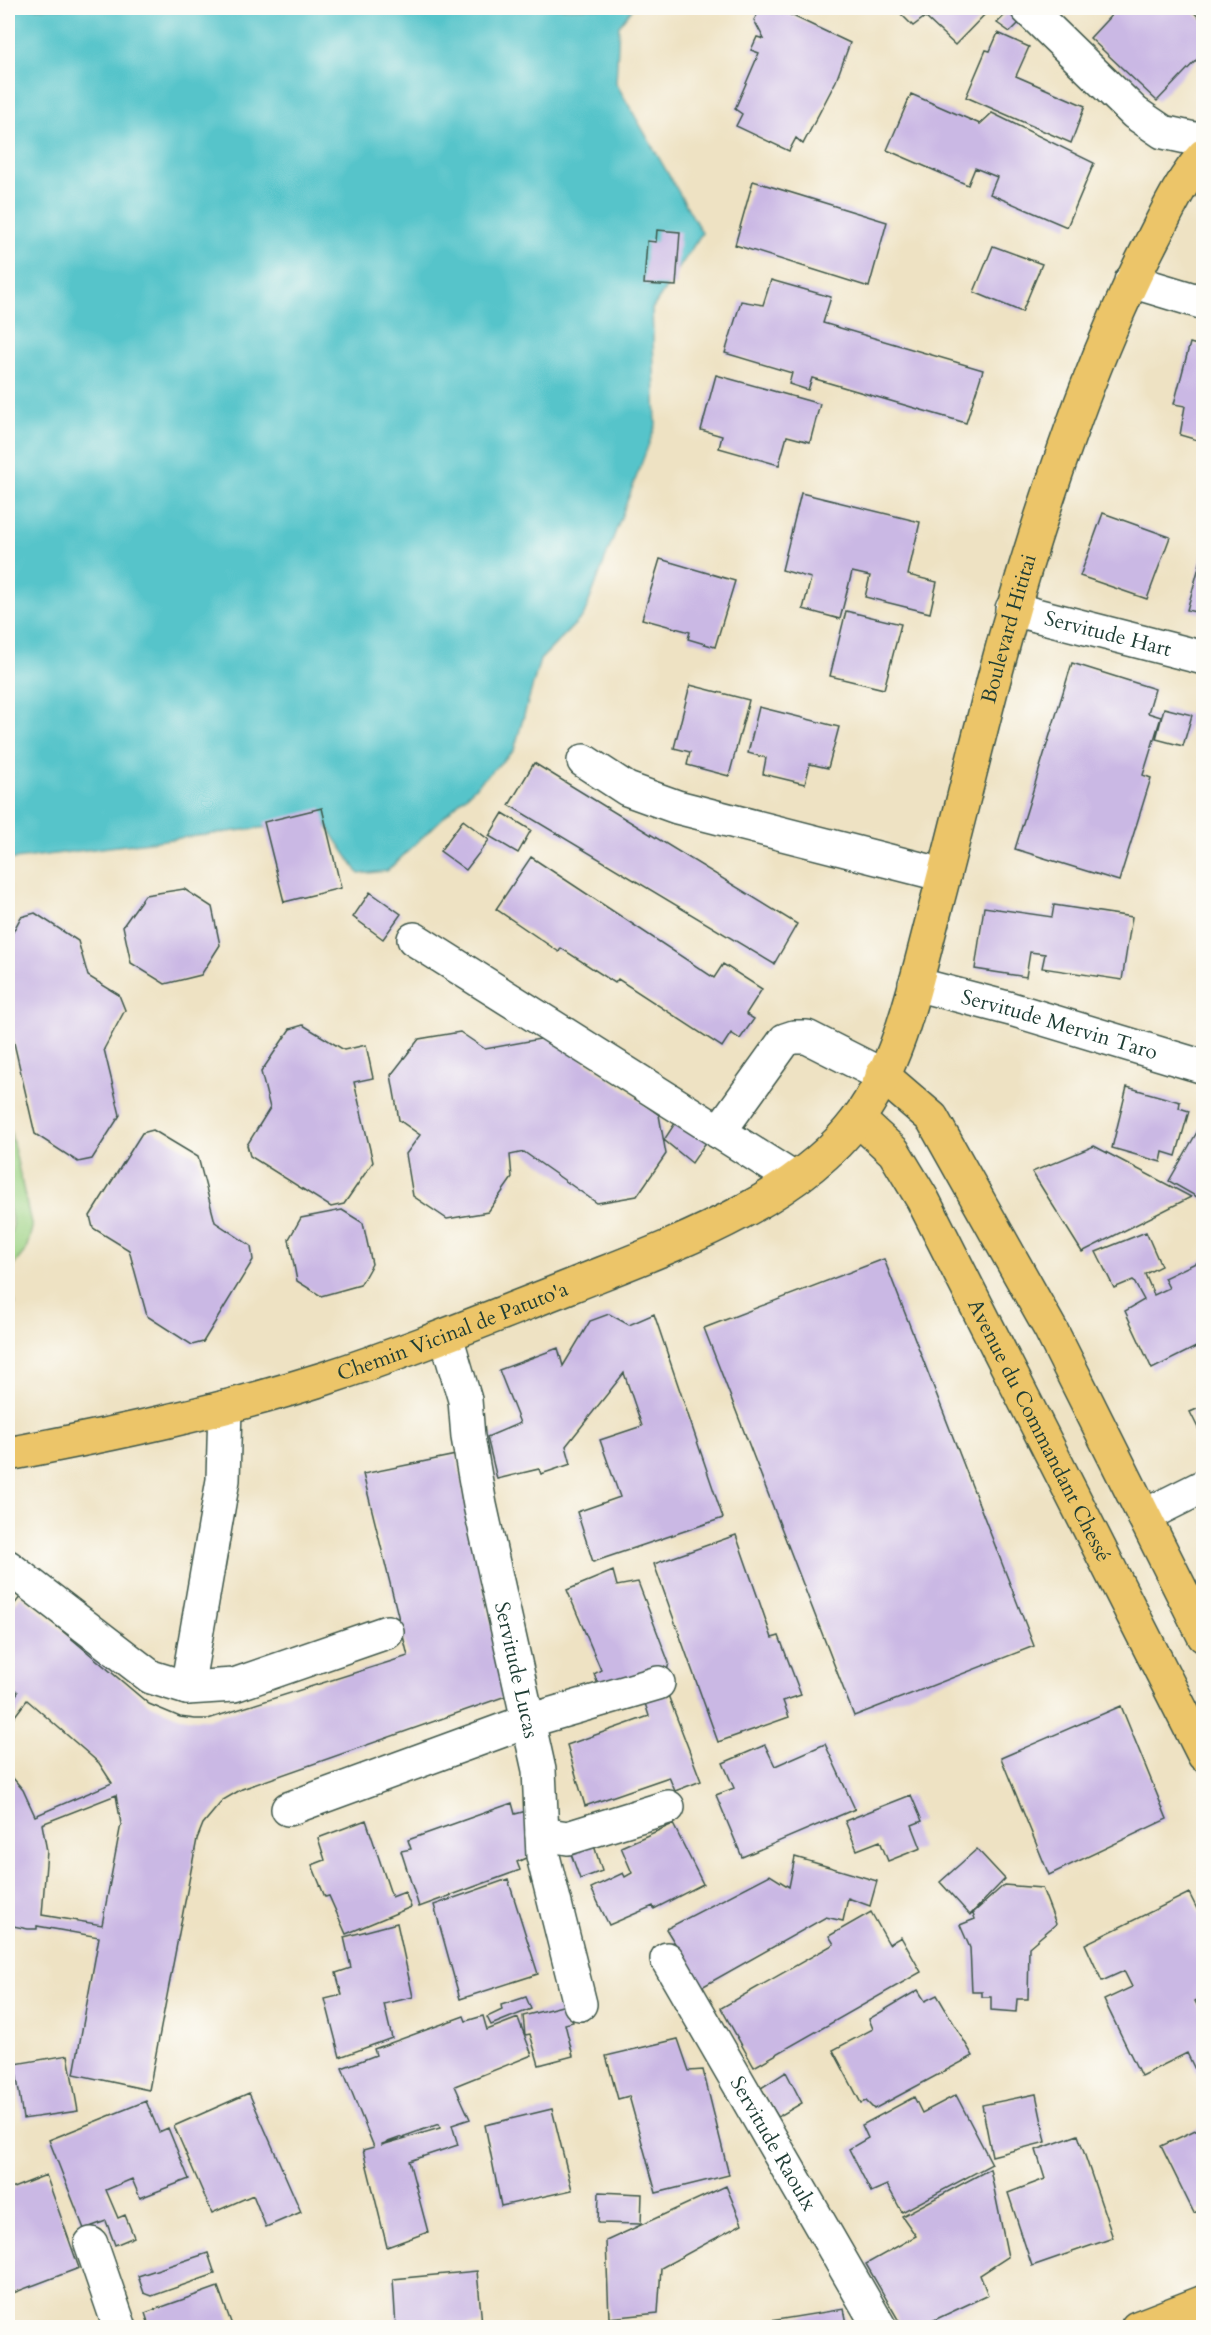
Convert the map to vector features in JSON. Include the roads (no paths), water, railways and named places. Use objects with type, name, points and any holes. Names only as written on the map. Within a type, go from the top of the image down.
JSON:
[{"type":"main road","name":"Boulevard Hititai","points":[[858,1119],[882,1075],[915,984],[1012,609],[1065,442],[1136,271],[1179,190],[1203,155]]},
{"type":"main road","points":[[882,1075],[932,1118],[1051,1330],[1201,1625]]},
{"type":"main road","name":"Chemin Vicinal de Patuto'a","points":[[8,1454],[161,1424],[225,1407],[323,1379],[446,1336],[639,1259],[759,1202],[794,1179],[830,1149],[858,1119]]},
{"type":"main road","name":"Avenue du Commandant Chessé","points":[[858,1119],[894,1152],[923,1200],[1203,1755]]},
{"type":"main road","points":[[1137,2328],[1203,2302]]},
{"type":"street","points":[[1027,8],[1135,113],[1163,132],[1203,141]]},
{"type":"street","points":[[1136,271],[1203,280]]},
{"type":"street","points":[[1136,271],[1203,303]]},
{"type":"street","name":"Servitude Hart","points":[[1012,609],[1203,658]]},
{"type":"street","points":[[584,761],[627,789],[677,807],[944,875]]},
{"type":"street","points":[[414,939],[794,1179]]},
{"type":"street","name":"Servitude Mervin Taro","points":[[915,984],[1011,1009],[1203,1067]]},
{"type":"street","points":[[719,1132],[785,1040],[807,1037],[882,1075]]},
{"type":"street","name":"Servitude Lucas","points":[[446,1336],[465,1400],[468,1437],[480,1505],[539,1770],[543,1856],[580,2004]]},
{"type":"street","points":[[187,1688],[223,1480],[225,1407]]},
{"type":"street","points":[[1144,1516],[1203,1486]]},
{"type":"street","points":[[8,1567],[151,1677],[187,1688],[234,1684],[387,1632]]},
{"type":"street","points":[[288,1809],[528,1722],[658,1683]]},
{"type":"street","points":[[542,1834],[568,1838],[668,1807]]},
{"type":"street","name":"Servitude Raoulx","points":[[667,1959],[880,2328]]},
{"type":"street","points":[[91,2244],[120,2328]]},
{"type":"water","points":[[8,8],[633,8],[619,25],[616,83],[702,233],[652,309],[656,425],[584,615],[540,660],[514,750],[387,871],[359,874],[323,820],[8,860]]}]
